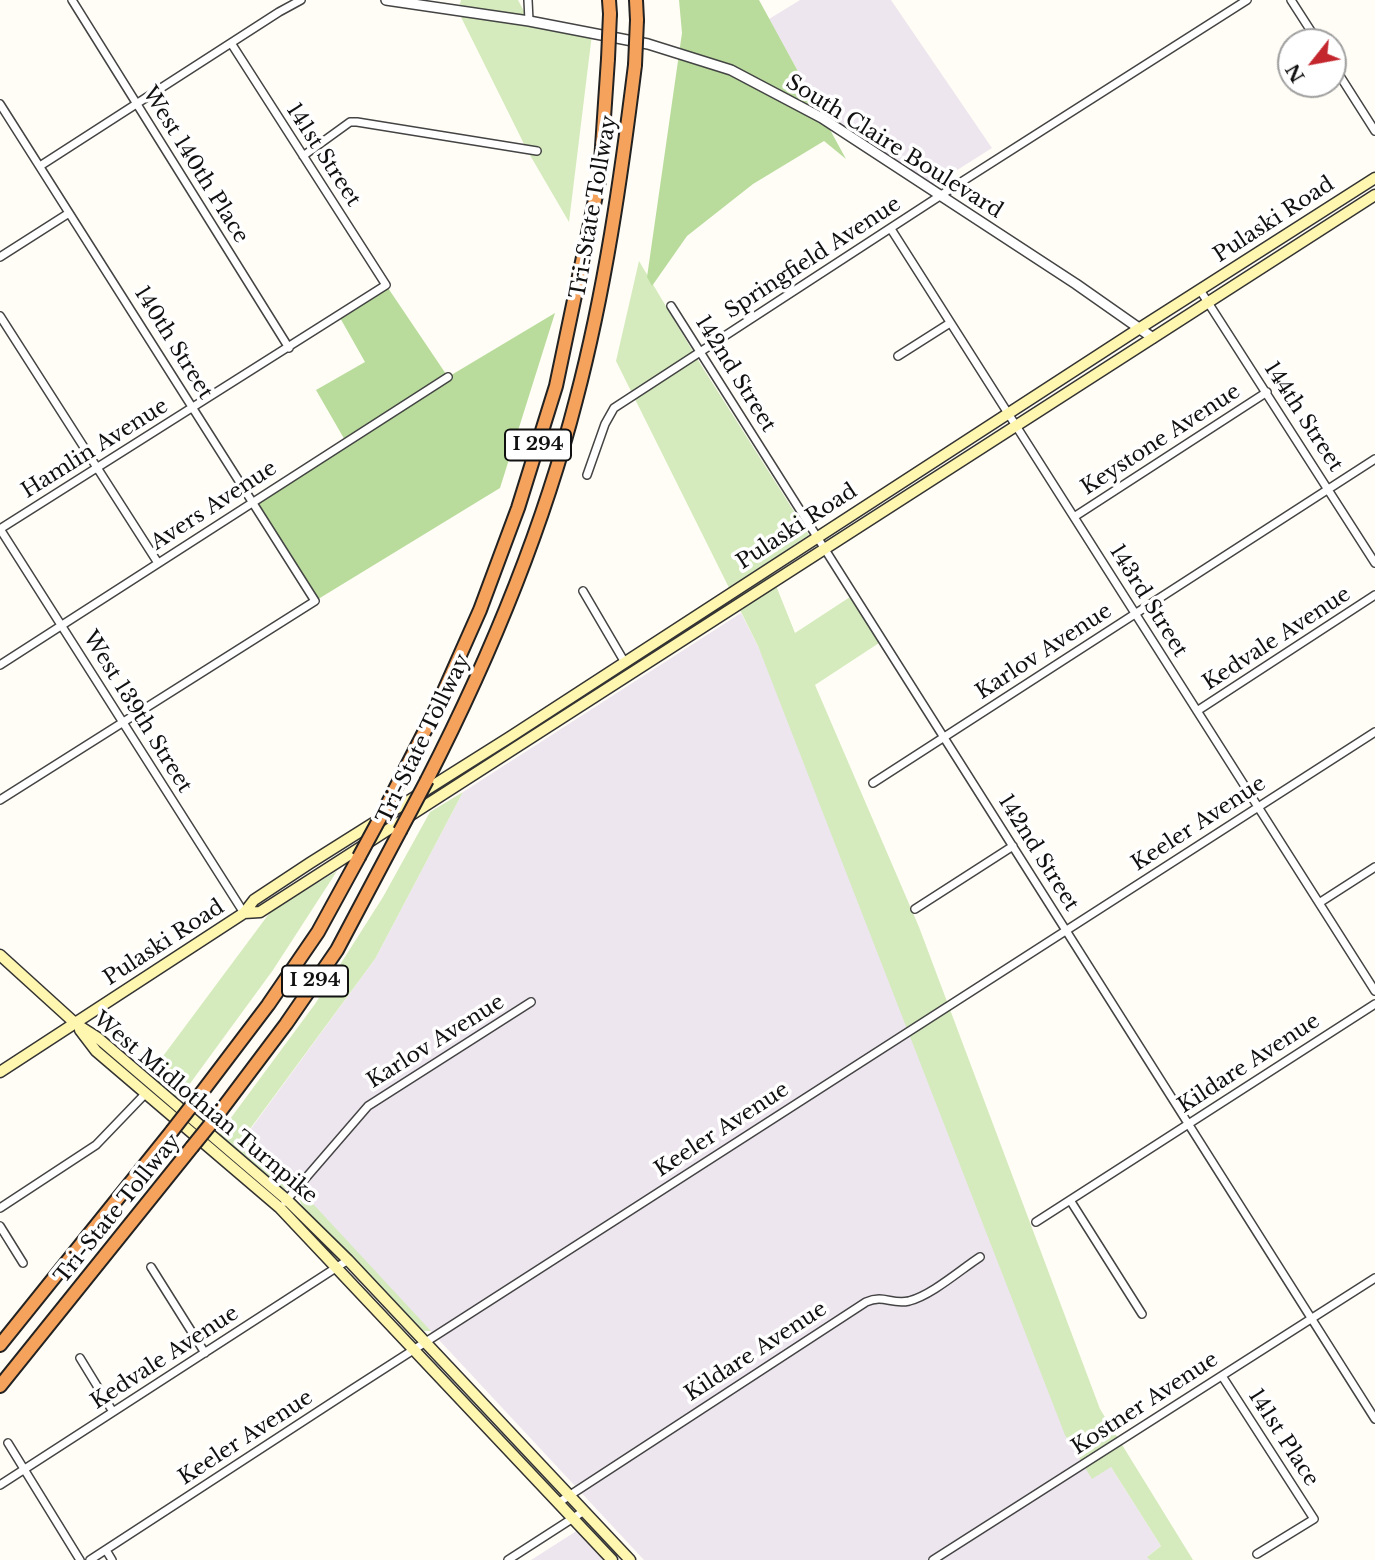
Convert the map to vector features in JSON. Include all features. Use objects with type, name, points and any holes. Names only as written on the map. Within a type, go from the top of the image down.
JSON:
[{"type":"highway","name":"Tri-State Tollway","points":[[0,1345],[193,1104],[268,1005],[318,932],[436,709],[481,610],[519,508],[556,386],[600,176],[609,0]]},
{"type":"highway","name":"Tri-State Tollway","points":[[0,1386],[213,1121],[286,1024],[337,950],[455,726],[500,627],[538,524],[576,400],[620,189],[635,65],[636,0]]},
{"type":"main road","name":"Pulaski Road","points":[[0,1072],[244,913],[254,900],[1375,178]]},
{"type":"main road","name":"Pulaski Road","points":[[244,913],[260,912],[1375,195]]},
{"type":"main road","points":[[0,955],[76,1024]]},
{"type":"main road","name":"West Midlothian Turnpike","points":[[76,1024],[96,1051],[284,1204],[337,1267],[612,1560]]},
{"type":"main road","name":"West Midlothian Turnpike","points":[[76,1024],[99,1038],[348,1259],[630,1560]]},
{"type":"street","name":"West 140th Place","points":[[72,0],[289,348]]},
{"type":"street","points":[[40,166],[301,0]]},
{"type":"street","name":"South Claire Boulevard","points":[[386,0],[529,21],[648,44],[731,70],[822,118],[1153,338]]},
{"type":"street","points":[[528,0],[529,21]]},
{"type":"street","name":"Springfield Avenue","points":[[587,475],[614,408],[1247,0]]},
{"type":"street","points":[[1292,0],[1309,28]]},
{"type":"street","name":"141st Street","points":[[231,43],[386,285]]},
{"type":"street","points":[[1347,87],[1375,131]]},
{"type":"street","name":"140th Street","points":[[0,104],[315,601],[123,722]]},
{"type":"street","points":[[303,156],[350,122],[537,151]]},
{"type":"street","points":[[0,257],[69,213]]},
{"type":"street","name":"143rd Street","points":[[891,229],[1375,991]]},
{"type":"street","name":"Hamlin Avenue","points":[[0,529],[386,285]]},
{"type":"street","name":"144th Street","points":[[1200,290],[1375,564]]},
{"type":"street","name":"142nd Street","points":[[671,306],[1375,1419]]},
{"type":"street","points":[[0,316],[158,563]]},
{"type":"street","points":[[898,356],[950,323]]},
{"type":"street","name":"Avers Avenue","points":[[0,665],[448,377]]},
{"type":"street","name":"Keystone Avenue","points":[[1074,517],[1267,392]]},
{"type":"street","name":"Karlov Avenue","points":[[873,783],[1375,459]]},
{"type":"street","name":"West 139th Street","points":[[0,529],[244,913]]},
{"type":"street","points":[[583,591],[624,661]]},
{"type":"street","name":"Kedvale Avenue","points":[[1197,711],[1375,595]]},
{"type":"street","points":[[0,800],[123,722]]},
{"type":"street","name":"Keeler Avenue","points":[[90,1560],[1375,732]]},
{"type":"street","points":[[915,909],[1013,846]]},
{"type":"street","points":[[1319,903],[1375,867]]},
{"type":"street","name":"Karlov Avenue","points":[[284,1204],[368,1106],[531,1002]]},
{"type":"street","name":"Kildare Avenue","points":[[1036,1222],[1375,1004]]},
{"type":"street","points":[[0,1208],[96,1145],[146,1093]]},
{"type":"street","points":[[1070,1200],[1142,1314]]},
{"type":"street","points":[[0,1226],[23,1264]]},
{"type":"street","name":"Kildare Avenue","points":[[558,1503],[866,1302],[877,1297],[898,1302],[912,1300],[980,1257]]},
{"type":"street","name":"Kedvale Avenue","points":[[0,1485],[348,1259]]},
{"type":"street","points":[[151,1267],[205,1353]]},
{"type":"street","name":"Kostner Avenue","points":[[933,1560],[1375,1278]]},
{"type":"street","points":[[80,1358],[113,1412]]},
{"type":"street","name":"141st Place","points":[[1222,1376],[1314,1519],[1257,1554]]},
{"type":"street","points":[[8,1443],[80,1560]]},
{"type":"street","points":[[508,1560],[584,1511]]},
{"type":"street","points":[[106,1550],[112,1560]]},
{"type":"shaded area","points":[[800,0],[891,0],[992,148],[932,186],[822,114],[769,19]]},
{"type":"shaded area","points":[[741,613],[758,646],[1111,1467],[1161,1546],[1148,1556],[1150,1560],[644,1560],[247,1134],[375,959],[463,792]]},
{"type":"shaded area","points":[[578,1530],[605,1560],[531,1560]]},
{"type":"green space","points":[[461,0],[518,0],[529,21],[592,34],[569,222],[527,150],[458,11]]},
{"type":"green space","points":[[679,0],[759,0],[846,159],[824,141],[753,184],[687,236],[652,286],[647,277],[682,33]]},
{"type":"green space","points":[[639,261],[701,365],[809,535],[767,563],[795,633],[850,597],[879,643],[815,685],[919,927],[1100,1409],[1193,1560],[1150,1560],[1147,1557],[1161,1546],[1111,1467],[1092,1479],[1065,1435],[758,646],[616,361]]},
{"type":"green space","points":[[386,285],[448,377],[555,313],[500,488],[315,601],[253,503],[346,442],[316,390],[365,362],[339,316]]},
{"type":"green space","points":[[463,792],[375,959],[247,1133],[294,1184],[285,1189],[219,1134],[315,1004],[383,897],[430,812]]},
{"type":"green space","points":[[337,871],[273,970],[178,1100],[149,1075],[271,911]]},
{"type":"green space","points":[[302,1192],[431,1331],[424,1331],[418,1326],[302,1206],[299,1199]]}]
